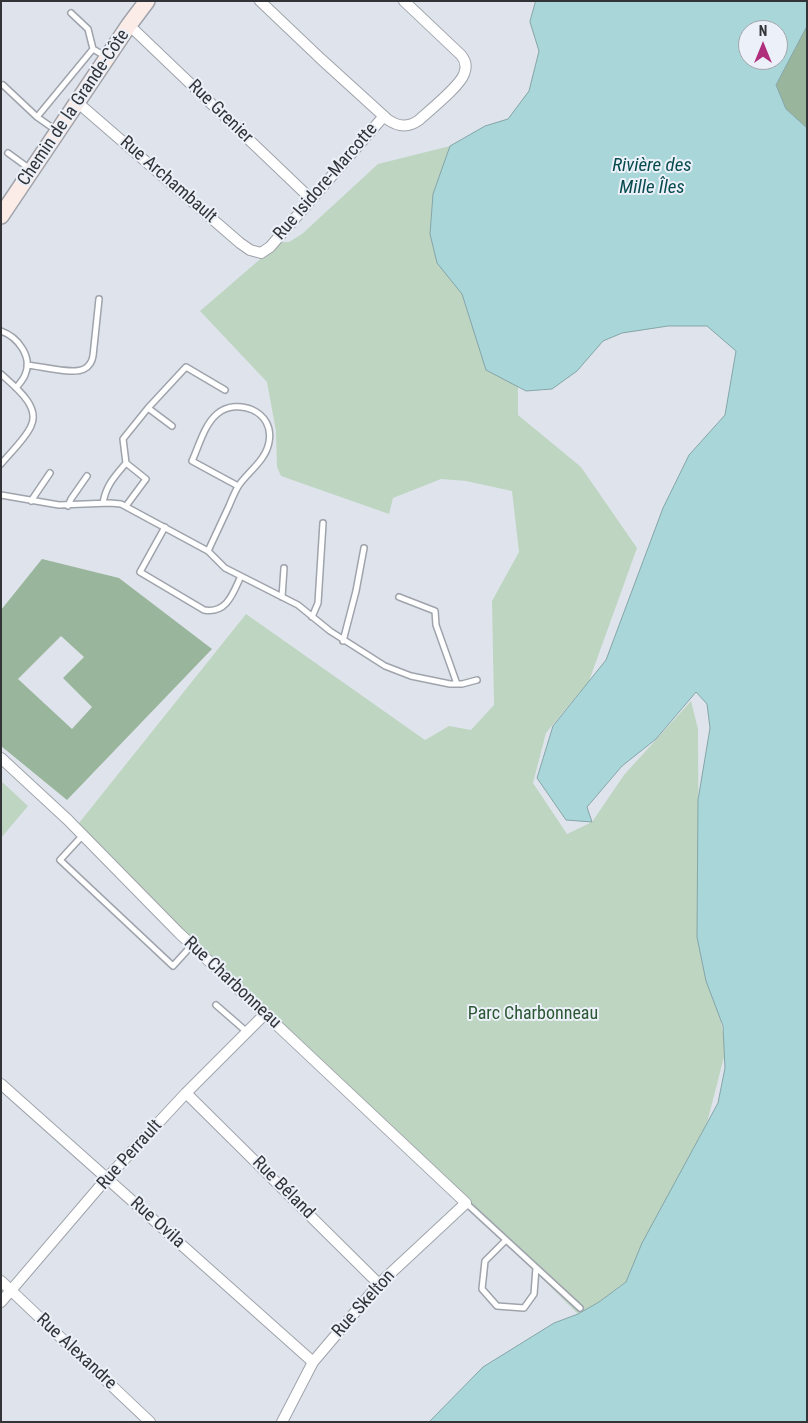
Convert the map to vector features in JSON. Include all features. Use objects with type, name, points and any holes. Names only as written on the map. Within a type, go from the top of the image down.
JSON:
[{"type":"main road","name":"Chemin de la Grande-Côte","points":[[1,216],[8,198],[32,170],[147,1]]},
{"type":"street","points":[[260,1],[384,116]]},
{"type":"street","name":"Rue Isidore-Marcotte","points":[[261,253],[270,247],[384,116],[391,122],[401,126],[411,125],[419,120],[463,77],[466,64],[463,57],[404,1]]},
{"type":"street","name":"Rue Grenier","points":[[129,25],[311,199]]},
{"type":"street","name":"Rue Archambault","points":[[77,102],[240,243],[250,250],[261,253]]},
{"type":"street","name":"Rue Charbonneau","points":[[1,758],[83,835],[192,946],[466,1203]]},
{"type":"street","name":"Rue Perrault","points":[[1,1302],[107,1178],[186,1093],[265,1014]]},
{"type":"street","name":"Rue Ovila","points":[[1,1084],[313,1362]]},
{"type":"street","name":"Rue Béland","points":[[186,1093],[379,1284]]},
{"type":"street","name":"Rue Skelton","points":[[282,1422],[313,1362],[379,1284],[466,1203]]},
{"type":"street","name":"Rue Alexandre","points":[[1,1281],[150,1422]]},
{"type":"lane","points":[[71,13],[88,29],[93,48],[107,58]]},
{"type":"lane","points":[[37,118],[93,48]]},
{"type":"lane","points":[[3,85],[37,118],[58,131]]},
{"type":"lane","points":[[8,153],[32,170]]},
{"type":"lane","points":[[27,364],[78,371],[89,365],[93,356],[99,299]]},
{"type":"lane","points":[[1,331],[14,337],[20,344],[26,357],[25,376],[16,388]]},
{"type":"lane","points":[[126,506],[146,479],[126,463],[123,439],[148,408],[186,368],[224,390]]},
{"type":"lane","points":[[1,374],[29,404],[33,422],[1,464]]},
{"type":"lane","points":[[148,408],[172,426]]},
{"type":"lane","points":[[208,551],[238,486],[267,451],[270,435],[268,423],[261,414],[250,409],[230,408],[219,412],[210,422],[192,461],[238,486]]},
{"type":"lane","points":[[103,503],[109,483],[126,463]]},
{"type":"lane","points":[[31,501],[50,473]]},
{"type":"lane","points":[[68,506],[87,476]]},
{"type":"lane","points":[[1,495],[68,506],[103,503],[115,503],[126,506],[208,551],[224,568],[298,605],[343,641],[402,673],[442,683],[457,684],[477,680]]},
{"type":"lane","points":[[312,617],[318,603],[323,523]]},
{"type":"lane","points":[[165,527],[140,572],[204,610],[212,611],[225,606],[241,576]]},
{"type":"lane","points":[[343,641],[356,591],[364,548]]},
{"type":"lane","points":[[282,597],[284,568]]},
{"type":"lane","points":[[399,597],[435,611],[436,625],[457,684]]},
{"type":"lane","points":[[83,835],[60,860],[173,966],[192,946]]},
{"type":"lane","points":[[216,1005],[247,1032]]},
{"type":"lane","points":[[466,1203],[580,1308]]},
{"type":"lane","points":[[506,1240],[485,1261],[482,1289],[497,1306],[524,1308],[534,1294],[536,1268]]},
{"type":"green space","name":"Parc Charbonneau","points":[[536,1],[736,351],[707,326],[668,326],[622,333],[603,341],[577,371],[552,389],[518,387],[518,415],[581,467],[637,548],[589,681],[546,733],[533,783],[567,834],[592,822],[624,775],[691,701],[698,729],[699,904],[726,1049],[707,1123],[626,1282],[599,1302],[578,1314],[466,1203],[75,828],[246,614],[425,740],[449,726],[471,730],[494,705],[492,601],[519,552],[512,491],[466,481],[441,479],[393,498],[389,514],[281,476],[277,467],[276,431],[267,382],[200,311],[280,242],[289,242],[302,234],[378,164],[450,146],[485,126],[508,119],[529,91],[539,51],[530,22]]},
{"type":"green space","points":[[807,26],[807,128],[786,109],[776,85],[784,70],[788,70],[788,62]]},
{"type":"green space","points":[[42,559],[119,578],[212,649],[67,800],[1,746],[1,610]],"holes":[[[61,636],[84,657],[63,678],[92,707],[72,729],[18,679]]]},
{"type":"green space","points":[[1,781],[28,806],[1,838]]},
{"type":"water","name":"Rivière des Mille Îles","points":[[536,1],[807,1],[807,26],[788,62],[788,20],[738,20],[738,70],[784,70],[776,85],[786,109],[807,128],[807,1422],[429,1422],[483,1367],[554,1323],[578,1314],[599,1302],[626,1282],[642,1243],[718,1103],[725,1068],[723,1026],[706,981],[697,937],[698,800],[710,728],[707,704],[696,692],[656,739],[622,766],[587,807],[592,822],[566,820],[537,778],[553,726],[606,660],[663,508],[689,455],[725,415],[736,351],[707,326],[668,326],[622,333],[603,341],[577,371],[552,389],[526,391],[486,370],[462,294],[437,263],[430,234],[433,194],[450,146],[485,126],[508,119],[529,91],[539,51],[530,22]]}]
